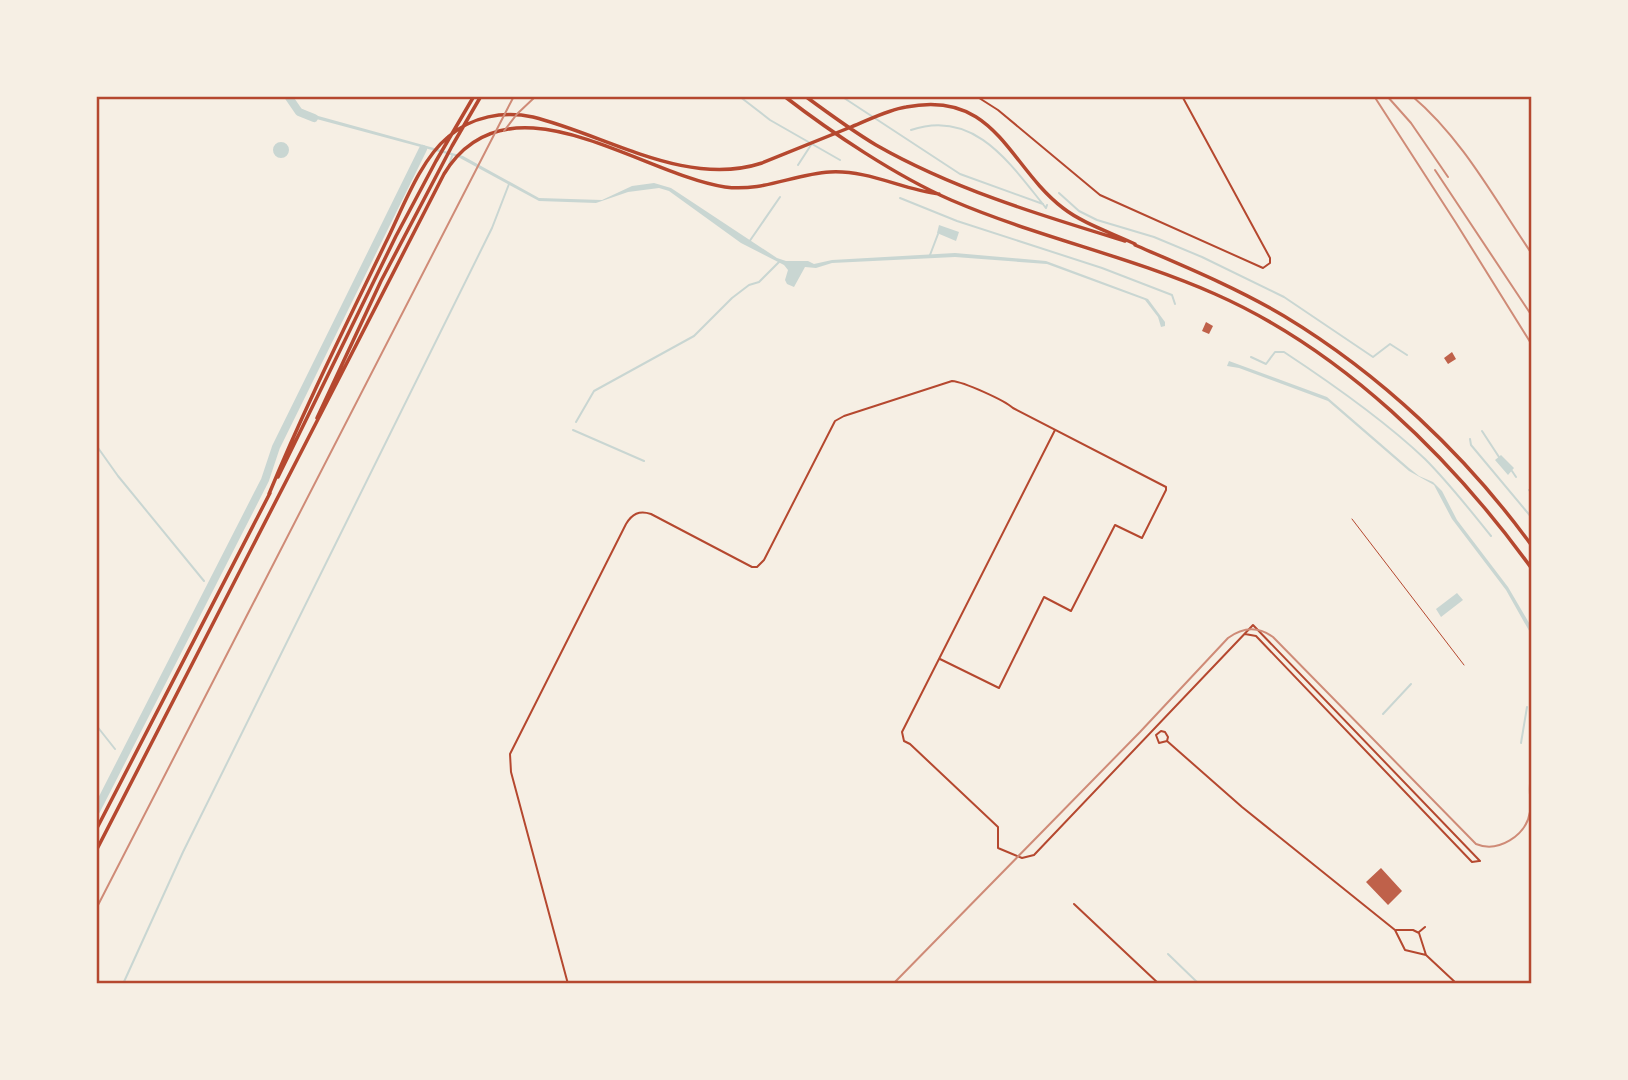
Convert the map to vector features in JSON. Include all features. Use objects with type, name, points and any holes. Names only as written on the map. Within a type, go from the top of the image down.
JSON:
[{"type":"highway","points":[[96,830],[269,494],[421,187],[474,96]]},
{"type":"highway","points":[[314,426],[368,307],[428,190],[481,96]]},
{"type":"highway","points":[[784,96],[872,157],[939,194]]},
{"type":"highway","points":[[805,96],[876,145],[955,183],[1033,213],[1135,244]]},
{"type":"highway","points":[[269,494],[357,301],[416,183],[441,143],[470,123],[503,114],[520,114],[542,119],[659,160],[693,168],[723,171],[761,163],[892,111],[907,107],[941,105],[977,118],[1006,142],[1045,192],[1062,208],[1251,298],[1354,363],[1451,451],[1532,546]]},
{"type":"highway","points":[[96,851],[448,167],[470,145],[490,134],[518,127],[543,128],[570,135],[723,187],[748,188],[829,172],[853,172],[939,194],[1030,230],[1161,272],[1217,295],[1267,322],[1348,375],[1416,433],[1469,487],[1532,569]]},
{"type":"street","points":[[976,96],[999,110],[1100,195],[1263,268],[1270,263],[1270,258],[1182,96]]},
{"type":"street","points":[[568,984],[511,772],[510,754],[629,518],[637,513],[647,513],[752,567],[757,567],[764,560],[832,426],[840,417],[954,381],[1006,402],[1166,487],[1142,538],[1115,525],[1071,611],[1044,597],[999,688],[940,659]]},
{"type":"street","points":[[1055,429],[902,732],[903,740],[998,827],[999,849],[1022,858],[1034,855],[1154,730],[1158,722],[1244,634],[1253,625],[1480,861],[1472,862],[1256,636],[1244,634]]},
{"type":"street","points":[[1154,730],[1157,733]]},
{"type":"street","points":[[1157,733],[1165,732],[1167,741],[1242,807],[1395,930],[1405,950],[1426,955]]},
{"type":"street","points":[[1157,733],[1158,743],[1167,741]]},
{"type":"street","points":[[1074,904],[1159,984]]},
{"type":"street","points":[[1419,933],[1425,927]]},
{"type":"street","points":[[1395,930],[1413,930],[1419,933],[1421,945],[1415,951]]},
{"type":"street","points":[[1400,940],[1406,931]]},
{"type":"street","points":[[1421,945],[1426,955],[1457,984]]},
{"type":"lane","points":[[1352,519],[1464,665]]},
{"type":"shaded area","points":[[287,96],[290,96],[298,107],[311,114],[463,156],[539,198],[602,200],[632,186],[654,183],[671,188],[777,258],[786,261],[808,261],[814,264],[832,260],[955,253],[1046,261],[1148,299],[1165,322],[1165,326],[1161,327],[1158,317],[1145,300],[1047,264],[955,257],[832,263],[816,268],[805,267],[794,287],[785,280],[788,270],[784,265],[741,243],[669,191],[659,188],[628,192],[596,203],[539,201],[458,157],[309,117],[297,111]]},
{"type":"shaded area","points":[[281,142],[287,144],[287,156],[281,158],[275,156],[273,150],[275,144]]},
{"type":"shaded area","points":[[939,225],[959,232],[956,241],[937,233]]},
{"type":"shaded area","points":[[1229,361],[1327,397],[1409,468],[1433,482],[1442,491],[1457,520],[1508,587],[1532,628],[1532,636],[1506,590],[1452,519],[1434,485],[1409,471],[1328,401],[1227,366]]},
{"type":"shaded area","points":[[1501,455],[1514,468],[1508,475],[1495,460]]},
{"type":"shaded area","points":[[1457,593],[1463,600],[1441,617],[1436,609]]},
{"type":"building","points":[[1206,322],[1213,326],[1209,334],[1202,331]]},
{"type":"building","points":[[1452,352],[1456,359],[1448,364],[1444,358]]},
{"type":"building","points":[[1381,868],[1402,891],[1388,905],[1366,882]]},
{"type":"waterway","points":[[288,96],[299,112],[314,118]]},
{"type":"waterway","points":[[739,96],[770,120],[840,160]]},
{"type":"waterway","points":[[841,96],[960,174],[1043,204]]},
{"type":"waterway","points":[[911,130],[934,125],[954,127],[973,134],[1005,159],[1046,208],[1047,205]]},
{"type":"waterway","points":[[798,165],[811,145]]},
{"type":"waterway","points":[[96,811],[265,480],[276,447],[423,149]]},
{"type":"waterway","points":[[449,165],[452,156]]},
{"type":"waterway","points":[[123,984],[183,852],[492,228],[509,184]]},
{"type":"waterway","points":[[1059,193],[1079,211],[1097,220],[1154,237],[1284,297],[1373,357],[1390,344],[1407,355]]},
{"type":"waterway","points":[[749,242],[780,197]]},
{"type":"waterway","points":[[900,198],[957,221],[1102,268],[1172,295],[1175,304]]},
{"type":"waterway","points":[[930,255],[938,234]]},
{"type":"waterway","points":[[576,422],[594,391],[694,336],[732,298],[749,285],[759,282],[779,262]]},
{"type":"waterway","points":[[1251,357],[1266,364],[1275,352],[1284,352],[1357,402],[1425,459],[1491,536]]},
{"type":"waterway","points":[[573,430],[644,461]]},
{"type":"waterway","points":[[1482,431],[1499,457]]},
{"type":"waterway","points":[[1470,439],[1471,445],[1532,518]]},
{"type":"waterway","points":[[96,445],[204,581]]},
{"type":"waterway","points":[[1512,471],[1516,477]]},
{"type":"waterway","points":[[1529,490],[1532,493]]},
{"type":"waterway","points":[[1383,714],[1411,684]]},
{"type":"waterway","points":[[1521,743],[1527,707]]},
{"type":"waterway","points":[[96,725],[115,749]]},
{"type":"waterway","points":[[1168,954],[1199,984]]},
{"type":"tram line","points":[[893,984],[1140,732],[1228,638],[1239,632],[1250,629],[1273,637],[1476,844],[1502,844],[1523,828],[1530,812],[1532,773]]},
{"type":"railway","points":[[96,909],[514,96]]},
{"type":"railway","points":[[504,131],[536,96]]},
{"type":"railway","points":[[1374,96],[1532,345]]},
{"type":"railway","points":[[1387,96],[1411,123],[1448,177]]},
{"type":"railway","points":[[1412,96],[1463,151],[1532,254]]},
{"type":"railway","points":[[1435,170],[1532,316]]}]
